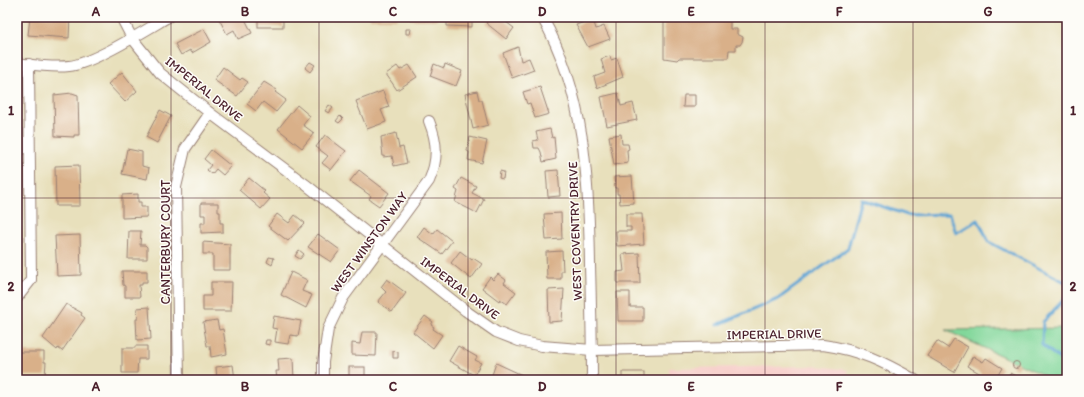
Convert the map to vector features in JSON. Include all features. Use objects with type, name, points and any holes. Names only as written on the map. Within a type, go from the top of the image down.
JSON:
[{"type":"street","name":"IMPERIAL DRIVE","points":[[121,17],[132,38],[160,73],[210,113],[305,184],[466,311],[496,332],[519,341],[542,346],[592,350],[823,345],[837,347],[873,357],[916,380]]},
{"type":"street","points":[[17,63],[69,66],[79,64],[132,38],[168,17]]},
{"type":"street","name":"WEST COVENTRY DRIVE","points":[[542,17],[557,48],[569,83],[584,148],[589,207],[592,380]]},
{"type":"street","points":[[17,298],[31,280],[29,64]]},
{"type":"street","name":"CANTERBURY COURT","points":[[179,380],[176,187],[185,148],[210,113]]},
{"type":"street","name":"WEST WINSTON WAY","points":[[323,380],[323,362],[328,329],[343,298],[429,181],[433,171],[437,150],[435,136],[429,121]]},
{"type":"shaded area","points":[[817,366],[848,370],[844,380],[669,380],[669,368]]},
{"type":"green space","points":[[1067,328],[1067,380],[1054,380],[945,330]]},
{"type":"building","points":[[30,17],[70,17],[69,38],[28,35]]},
{"type":"building","points":[[223,17],[244,17],[252,33],[238,39],[234,30],[227,34],[219,19]]},
{"type":"building","points":[[258,17],[283,17],[283,27],[258,27]]},
{"type":"building","points":[[370,17],[397,17],[397,19],[370,19]]},
{"type":"building","points":[[411,17],[437,17],[437,20],[411,20]]},
{"type":"building","points":[[447,17],[472,17],[472,27],[447,26]]},
{"type":"building","points":[[491,17],[503,17],[502,19],[514,28],[506,39],[486,23]]},
{"type":"building","points":[[593,19],[596,29],[604,26],[610,39],[588,47],[576,25]]},
{"type":"building","points":[[672,19],[677,19],[680,21],[730,21],[730,29],[737,29],[737,34],[743,37],[742,42],[740,45],[736,45],[736,50],[729,50],[728,58],[679,58],[677,60],[664,58],[664,21],[670,21]]},
{"type":"building","points":[[204,29],[211,42],[192,53],[190,50],[181,55],[175,44]]},
{"type":"building","points":[[406,29],[411,29],[410,34],[406,34]]},
{"type":"building","points":[[518,47],[521,61],[529,58],[534,70],[512,78],[503,53]]},
{"type":"building","points":[[610,56],[611,60],[617,58],[623,77],[597,88],[594,77],[605,73],[601,59]]},
{"type":"building","points":[[310,62],[315,65],[310,72],[305,68]]},
{"type":"building","points":[[434,64],[444,68],[445,64],[462,71],[456,86],[430,76]]},
{"type":"building","points":[[409,65],[417,77],[397,90],[386,74],[397,66],[400,70]]},
{"type":"building","points":[[223,67],[240,80],[242,78],[248,82],[237,96],[214,80]]},
{"type":"building","points":[[122,72],[137,91],[125,102],[108,84]]},
{"type":"building","points":[[264,82],[277,90],[275,92],[286,100],[276,112],[263,102],[256,111],[247,104]]},
{"type":"building","points":[[540,87],[549,114],[535,118],[530,103],[527,104],[523,92]]},
{"type":"building","points":[[383,91],[389,107],[381,110],[386,122],[367,129],[356,101]]},
{"type":"building","points":[[477,91],[479,100],[482,100],[488,125],[473,129],[465,94]]},
{"type":"building","points":[[72,93],[78,95],[79,135],[74,135],[74,137],[55,136],[54,95]]},
{"type":"building","points":[[618,93],[621,106],[633,103],[637,120],[607,126],[601,97]]},
{"type":"building","points":[[684,95],[695,95],[695,107],[683,107]]},
{"type":"building","points":[[297,105],[310,116],[303,125],[314,133],[302,148],[278,129]]},
{"type":"building","points":[[329,105],[333,108],[329,113],[325,111]]},
{"type":"building","points":[[160,110],[171,116],[157,143],[146,137]]},
{"type":"building","points":[[340,116],[343,119],[339,123],[336,121]]},
{"type":"building","points":[[550,129],[552,138],[554,137],[556,159],[543,162],[541,152],[539,148],[534,148],[533,141],[538,140],[536,132]]},
{"type":"building","points":[[396,133],[399,148],[403,147],[407,163],[394,166],[392,156],[383,157],[381,137]]},
{"type":"building","points":[[621,134],[622,144],[628,144],[628,163],[614,165],[609,136]]},
{"type":"building","points":[[325,135],[346,151],[331,170],[322,163],[328,156],[316,147]]},
{"type":"building","points":[[470,137],[487,141],[482,163],[468,160],[469,152],[467,151]]},
{"type":"building","points":[[127,149],[142,152],[142,166],[149,168],[147,179],[122,174]]},
{"type":"building","points":[[211,150],[231,166],[223,175],[216,169],[212,174],[207,170],[211,165],[204,159]]},
{"type":"building","points":[[79,165],[80,206],[56,206],[55,166]]},
{"type":"building","points":[[359,170],[389,193],[379,206],[369,199],[371,196],[350,181]]},
{"type":"building","points":[[558,170],[560,196],[548,197],[546,171]]},
{"type":"building","points":[[500,171],[504,172],[503,179],[499,178]]},
{"type":"building","points":[[632,176],[634,203],[620,204],[619,194],[617,194],[617,188],[615,188],[614,177]]},
{"type":"building","points":[[249,178],[265,191],[263,193],[270,199],[261,209],[239,190]]},
{"type":"building","points":[[461,178],[476,186],[472,193],[484,199],[477,213],[455,202],[458,191],[455,189]]},
{"type":"building","points":[[138,194],[138,202],[141,202],[141,207],[147,207],[147,217],[122,218],[122,195]]},
{"type":"building","points":[[201,203],[218,203],[220,223],[223,223],[223,232],[201,233],[201,223],[205,223],[205,215],[201,215]]},
{"type":"building","points":[[561,213],[562,239],[546,240],[544,214]]},
{"type":"building","points":[[277,214],[289,223],[295,215],[305,223],[288,241],[268,226]]},
{"type":"building","points":[[626,214],[642,214],[644,244],[617,246],[616,231],[631,231],[631,227],[626,227]]},
{"type":"building","points":[[424,227],[433,234],[437,229],[452,241],[442,254],[417,237]]},
{"type":"building","points":[[129,231],[141,231],[140,245],[145,245],[147,247],[147,259],[128,259]]},
{"type":"building","points":[[318,234],[340,250],[331,262],[308,247]]},
{"type":"building","points":[[80,235],[81,275],[57,276],[55,236]]},
{"type":"building","points":[[203,242],[230,244],[230,270],[213,270],[213,254],[203,254]]},
{"type":"building","points":[[299,250],[304,254],[300,259],[295,256]]},
{"type":"building","points":[[460,251],[472,260],[473,258],[482,264],[471,279],[451,263]]},
{"type":"building","points":[[562,251],[563,271],[561,271],[561,279],[547,279],[546,252]]},
{"type":"building","points":[[639,253],[640,283],[617,283],[617,272],[624,271],[622,254]]},
{"type":"building","points":[[269,257],[274,258],[272,265],[267,262]]},
{"type":"building","points":[[122,271],[147,271],[147,282],[142,282],[142,285],[139,285],[140,297],[125,297],[125,286],[123,285]]},
{"type":"building","points":[[291,272],[307,280],[302,291],[312,295],[306,308],[281,295]]},
{"type":"building","points":[[498,274],[506,280],[504,283],[516,292],[507,304],[500,299],[499,301],[482,288],[490,277],[493,280]]},
{"type":"building","points":[[387,279],[406,293],[392,312],[378,302],[386,292],[381,287]]},
{"type":"building","points":[[211,282],[232,282],[231,311],[203,311],[203,296],[211,296]]},
{"type":"building","points":[[564,289],[562,321],[549,322],[548,290]]},
{"type":"building","points":[[617,292],[630,292],[630,307],[643,307],[643,321],[618,321]]},
{"type":"building","points":[[66,304],[82,313],[81,315],[85,318],[62,351],[58,348],[57,350],[43,338]]},
{"type":"building","points":[[149,307],[151,339],[137,340],[137,308]]},
{"type":"building","points":[[274,316],[301,321],[298,336],[290,335],[288,344],[275,342],[277,329],[272,328]]},
{"type":"building","points":[[425,316],[433,322],[431,325],[434,327],[433,329],[442,335],[433,348],[413,332]]},
{"type":"building","points":[[217,320],[219,330],[223,329],[227,354],[211,357],[210,346],[207,346],[203,322]]},
{"type":"building","points":[[362,332],[377,332],[376,356],[352,355],[352,343],[360,344]]},
{"type":"building","points":[[954,339],[968,347],[954,372],[927,356],[937,341],[948,348]]},
{"type":"building","points":[[266,340],[270,340],[270,345],[265,344]]},
{"type":"building","points":[[135,346],[147,346],[147,359],[138,359],[137,373],[122,373],[122,348],[135,348]]},
{"type":"building","points":[[458,346],[477,357],[475,360],[481,363],[474,375],[449,361]]},
{"type":"building","points":[[393,351],[398,352],[398,358],[393,358]]},
{"type":"building","points":[[17,352],[44,352],[44,362],[46,362],[45,376],[17,376]]},
{"type":"building","points":[[973,356],[983,362],[986,358],[1002,368],[995,380],[977,380],[981,374],[967,366]]},
{"type":"building","points":[[293,358],[294,380],[277,380],[276,371],[279,371],[278,359]]},
{"type":"building","points":[[1016,362],[1019,365],[1016,368],[1013,365]]},
{"type":"building","points":[[496,363],[522,375],[520,380],[496,380],[491,378]]},
{"type":"building","points":[[233,365],[235,380],[217,380],[216,367]]},
{"type":"building","points":[[349,367],[365,367],[365,380],[349,380]]},
{"type":"building","points":[[622,372],[644,372],[644,380],[622,380]]},
{"type":"building","points":[[1010,373],[1023,380],[1006,380]]},
{"type":"waterway","points":[[717,325],[778,299],[848,248],[861,199],[907,215],[950,214],[956,233],[978,220],[989,242],[1067,283]]},
{"type":"waterway","points":[[1067,296],[1043,322],[1042,345],[1061,360],[1067,359]]}]
